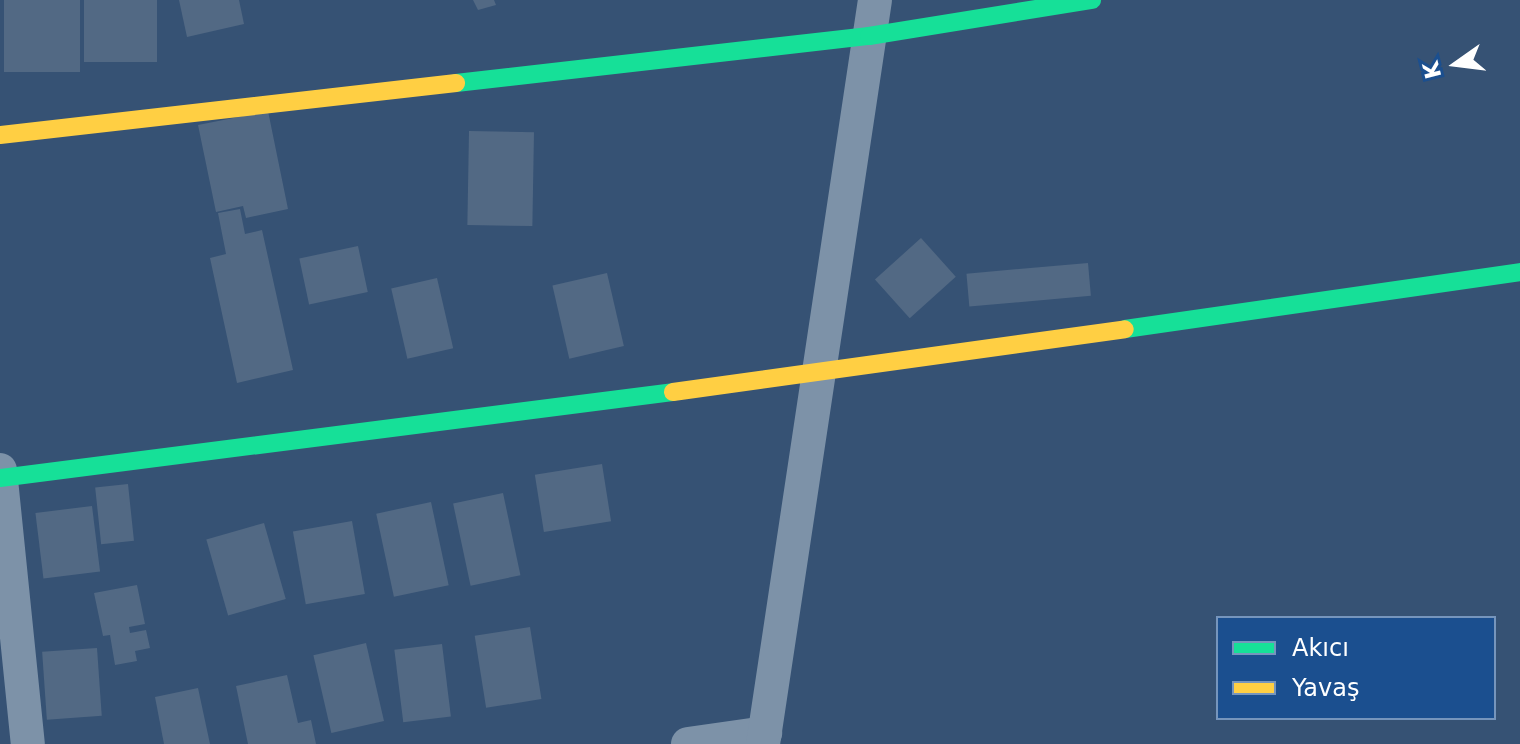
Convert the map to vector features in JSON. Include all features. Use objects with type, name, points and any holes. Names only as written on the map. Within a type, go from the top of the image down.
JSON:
[{"type":"street","points":[[688,744],[764,738],[875,0]]},
{"type":"street","points":[[0,135],[869,36],[1092,0]]},
{"type":"street","points":[[0,478],[821,373],[1520,272]]},
{"type":"street","points":[[0,470],[28,744]]},
{"type":"building","points":[[4,0],[80,0],[80,72],[4,72]]},
{"type":"building","points":[[84,0],[157,0],[157,62],[84,62]]},
{"type":"building","points":[[179,0],[239,0],[244,24],[187,37]]},
{"type":"building","points":[[473,0],[494,0],[496,5],[478,10]]},
{"type":"building","points":[[268,111],[288,209],[246,218],[243,206],[216,212],[198,125]]},
{"type":"building","points":[[469,131],[534,132],[532,226],[467,225]]},
{"type":"building","points":[[240,209],[245,234],[262,230],[293,370],[237,383],[210,258],[226,254],[218,213]]},
{"type":"building","points":[[921,238],[956,277],[910,318],[875,279]]},
{"type":"building","points":[[358,246],[368,292],[309,304],[299,258]]},
{"type":"building","points":[[1088,263],[1091,296],[969,307],[966,274]]},
{"type":"building","points":[[607,273],[624,346],[569,359],[552,286]]},
{"type":"building","points":[[437,278],[453,348],[407,359],[391,289]]},
{"type":"building","points":[[602,464],[611,521],[544,532],[535,475]]},
{"type":"building","points":[[128,484],[134,541],[101,544],[95,487]]},
{"type":"building","points":[[503,493],[520,575],[471,586],[453,504]]},
{"type":"building","points":[[431,502],[449,585],[394,597],[376,514]]},
{"type":"building","points":[[92,506],[100,572],[43,578],[35,513]]},
{"type":"building","points":[[352,521],[365,594],[306,604],[293,531]]},
{"type":"building","points":[[264,523],[286,599],[228,615],[206,540]]},
{"type":"building","points":[[137,585],[145,624],[129,627],[130,633],[146,630],[150,648],[135,651],[137,661],[115,665],[110,635],[103,636],[94,593]]},
{"type":"building","points":[[530,627],[541,699],[486,708],[475,636]]},
{"type":"building","points":[[366,643],[384,721],[331,733],[313,655]]},
{"type":"building","points":[[442,644],[451,716],[403,722],[394,650]]},
{"type":"building","points":[[97,648],[102,716],[47,720],[42,652]]},
{"type":"building","points":[[287,675],[298,723],[311,720],[316,744],[248,744],[236,686]]},
{"type":"building","points":[[198,688],[210,744],[164,744],[155,697]]},
{"type":"traffic: fast","points":[[456,83],[869,36],[1092,0]]},
{"type":"traffic: fast","points":[[1125,329],[1520,272]]},
{"type":"traffic: fast","points":[[0,478],[673,392]]},
{"type":"traffic: slow","points":[[0,135],[456,83]]},
{"type":"traffic: slow","points":[[673,392],[1125,329]]}]
